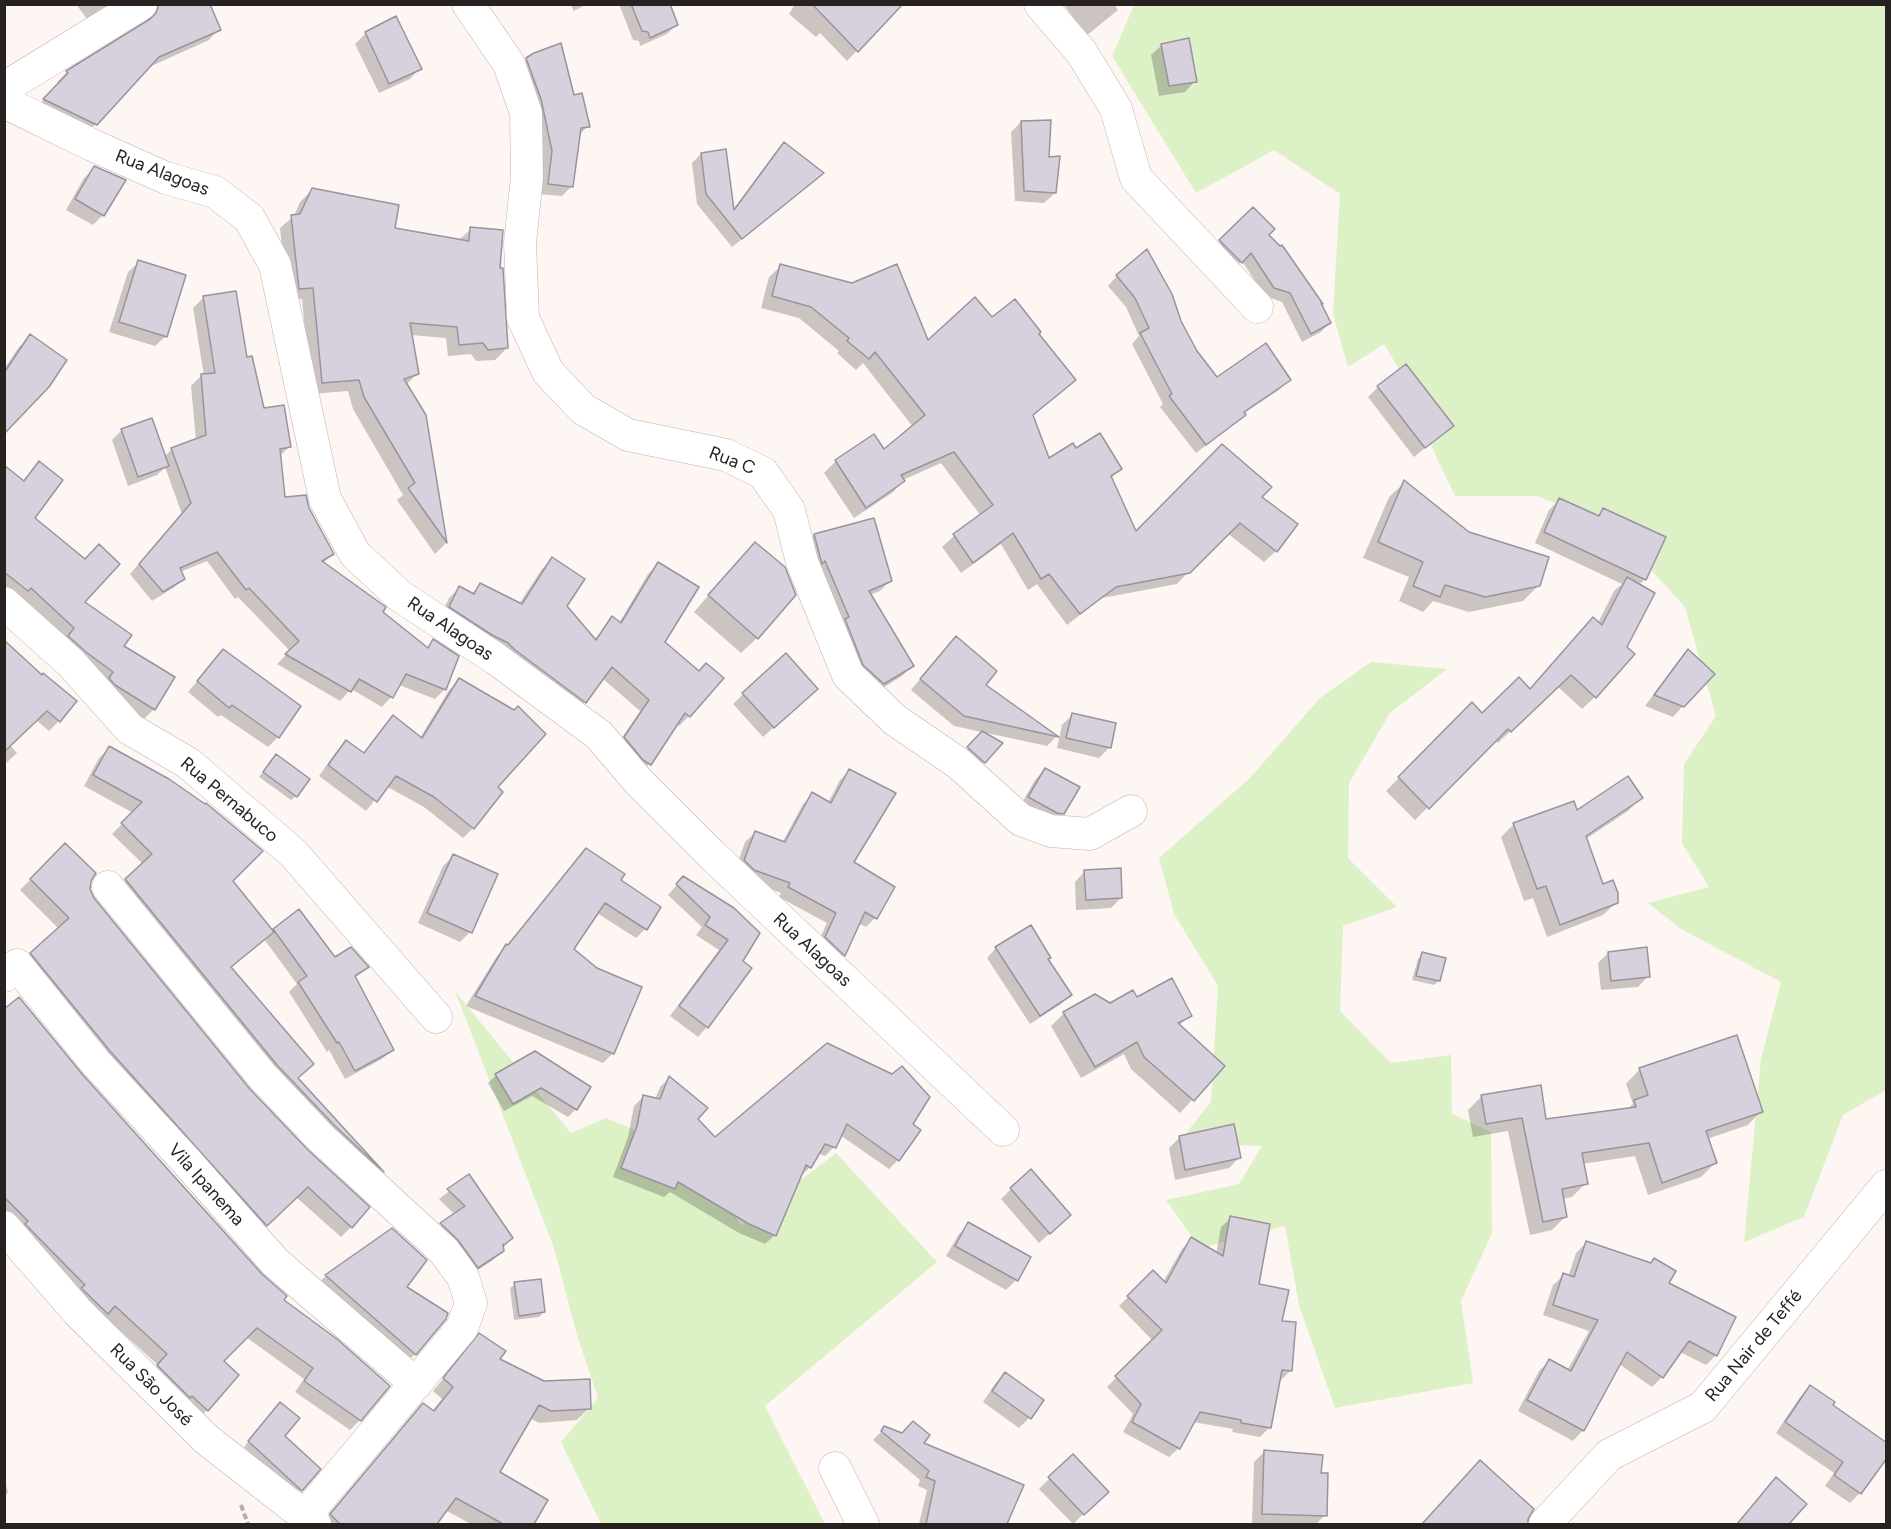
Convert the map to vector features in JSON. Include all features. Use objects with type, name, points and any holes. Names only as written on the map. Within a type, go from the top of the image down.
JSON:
[{"type":"street","points":[[4,88],[141,4]]},
{"type":"street","name":"Rua C","points":[[468,4],[509,64],[526,113],[527,177],[520,243],[524,318],[548,372],[583,409],[628,435],[726,455],[763,473],[789,510],[802,562],[848,675],[895,720],[958,763],[1021,820],[1051,831],[1090,834],[1131,811]]},
{"type":"street","points":[[1040,4],[1082,53],[1116,109],[1136,178],[1257,307]]},
{"type":"street","name":"Rua Alagoas","points":[[4,102],[166,178],[215,192],[249,218],[275,265],[325,499],[355,554],[400,596],[496,659],[599,735],[638,781],[711,854],[1003,1130]]},
{"type":"street","name":"Rua Pernabuco","points":[[4,603],[71,663],[130,729],[188,763],[292,854],[436,1017]]},
{"type":"street","points":[[108,888],[263,1077],[322,1139],[444,1251],[463,1277],[471,1303],[462,1328],[309,1521]]},
{"type":"street","name":"Vila Ipanema","points":[[11,970],[275,1262],[416,1384]]},
{"type":"street","name":"Rua Nair de Teffé","points":[[1545,1524],[1609,1455],[1703,1407],[1887,1186]]},
{"type":"street","name":"Rua São José","points":[[4,1227],[77,1311],[206,1439],[309,1521]]},
{"type":"street","points":[[835,1468],[863,1524]]},
{"type":"green space","points":[[1134,5],[1886,5],[1886,1090],[1843,1115],[1804,1217],[1744,1242],[1761,1059],[1781,982],[1681,929],[1648,903],[1709,887],[1682,843],[1684,764],[1716,716],[1685,607],[1611,526],[1537,496],[1455,496],[1418,418],[1402,374],[1384,344],[1348,367],[1333,314],[1340,194],[1274,150],[1196,193],[1112,56]]},
{"type":"green space","points":[[1371,662],[1447,669],[1390,713],[1349,783],[1348,858],[1397,907],[1343,926],[1340,1011],[1391,1063],[1451,1055],[1452,1114],[1491,1132],[1492,1233],[1461,1301],[1473,1383],[1335,1408],[1299,1305],[1285,1226],[1200,1248],[1166,1200],[1239,1184],[1262,1146],[1178,1143],[1211,1102],[1218,986],[1174,914],[1159,858],[1250,778],[1320,698]]},
{"type":"green space","points":[[455,991],[571,1133],[606,1118],[697,1155],[741,1225],[836,1153],[937,1262],[765,1406],[825,1524],[601,1524],[561,1442],[598,1398],[577,1335],[554,1248]]},
{"type":"building","points":[[159,4],[210,4],[221,30],[159,57],[97,125],[43,99],[68,73],[66,71],[150,19],[156,13]]},
{"type":"building","points":[[631,4],[670,4],[678,25],[650,38],[648,32],[642,31]]},
{"type":"building","points":[[812,4],[903,4],[858,52]]},
{"type":"building","points":[[396,16],[422,69],[389,84],[365,32]]},
{"type":"building","points":[[1189,38],[1197,82],[1169,86],[1161,44]]},
{"type":"building","points":[[561,43],[574,95],[582,93],[590,127],[581,128],[573,187],[548,184],[552,151],[541,99],[526,58]]},
{"type":"building","points":[[1051,120],[1049,157],[1060,156],[1056,193],[1024,191],[1021,121]]},
{"type":"building","points":[[784,142],[824,173],[742,239],[706,194],[701,153],[726,149],[734,210]]},
{"type":"building","points":[[94,166],[126,180],[104,216],[75,199]]},
{"type":"building","points":[[312,188],[399,205],[395,228],[469,241],[470,227],[503,230],[500,268],[503,268],[508,348],[488,350],[483,343],[459,345],[457,327],[410,323],[419,374],[404,379],[426,415],[447,543],[408,488],[415,483],[364,397],[359,380],[322,383],[313,288],[299,289],[291,215],[300,214]]},
{"type":"building","points":[[1253,207],[1275,229],[1269,235],[1280,246],[1282,245],[1323,304],[1321,303],[1331,323],[1311,334],[1290,293],[1274,288],[1251,253],[1242,263],[1219,240]]},
{"type":"building","points":[[1147,249],[1172,294],[1181,321],[1197,351],[1217,377],[1266,343],[1291,380],[1244,412],[1246,415],[1206,445],[1169,396],[1172,394],[1140,333],[1149,328],[1135,298],[1116,275]]},
{"type":"building","points":[[138,260],[186,275],[167,337],[119,322]]},
{"type":"building","points":[[780,264],[852,283],[897,264],[928,340],[975,297],[992,317],[1015,299],[1041,332],[1039,334],[1076,380],[1033,415],[1049,458],[1073,443],[1076,448],[1100,433],[1122,469],[1111,476],[1136,531],[1222,444],[1272,487],[1262,497],[1298,524],[1277,552],[1240,523],[1190,573],[1116,587],[1080,614],[1049,574],[1041,579],[1013,533],[973,563],[953,534],[993,505],[954,452],[901,475],[905,481],[866,508],[835,460],[874,434],[884,449],[925,415],[875,352],[869,359],[847,341],[849,338],[811,307],[772,296]]},
{"type":"building","points":[[236,291],[247,357],[252,356],[264,408],[284,405],[291,447],[280,449],[285,497],[306,495],[309,508],[334,554],[322,561],[386,607],[383,612],[428,648],[433,639],[459,656],[446,690],[406,674],[393,698],[359,679],[351,692],[285,654],[299,641],[249,588],[246,590],[217,552],[180,568],[185,579],[163,592],[139,564],[191,503],[171,448],[206,435],[201,374],[215,373],[203,296]]},
{"type":"building","points":[[30,334],[67,360],[49,387],[4,434],[4,373]]},
{"type":"building","points":[[1406,364],[1454,426],[1425,448],[1377,386]]},
{"type":"building","points":[[152,418],[169,466],[138,477],[121,429]]},
{"type":"building","points":[[39,461],[63,480],[35,518],[85,559],[99,544],[120,564],[85,602],[132,635],[124,646],[175,677],[155,710],[115,685],[109,678],[113,672],[68,636],[74,628],[31,588],[28,591],[4,572],[4,465],[24,481]]},
{"type":"building","points":[[1404,480],[1469,532],[1549,557],[1540,586],[1485,597],[1445,585],[1440,597],[1413,586],[1423,562],[1378,542]]},
{"type":"building","points":[[1559,498],[1599,516],[1603,508],[1666,537],[1646,580],[1544,532]]},
{"type":"building","points":[[874,518],[892,581],[869,591],[914,666],[884,684],[863,665],[845,619],[849,617],[825,561],[822,564],[814,534]]},
{"type":"building","points":[[755,542],[785,567],[796,595],[758,639],[708,595]]},
{"type":"building","points":[[552,557],[585,579],[567,606],[596,640],[612,616],[621,623],[658,562],[699,587],[665,642],[699,671],[706,663],[724,678],[690,717],[685,713],[651,765],[643,760],[624,737],[649,700],[612,667],[586,703],[508,643],[449,607],[459,586],[474,594],[480,583],[522,604]]},
{"type":"building","points":[[1627,577],[1655,593],[1627,647],[1635,654],[1596,698],[1571,675],[1511,732],[1508,729],[1429,809],[1398,777],[1472,702],[1482,713],[1519,677],[1530,689],[1593,617],[1602,625]]},
{"type":"building","points":[[956,636],[997,671],[986,685],[1059,737],[964,716],[920,679]]},
{"type":"building","points":[[4,640],[42,675],[43,673],[77,701],[60,722],[47,711],[4,752]]},
{"type":"building","points":[[223,649],[301,706],[279,738],[232,705],[229,708],[197,681]]},
{"type":"building","points":[[1688,649],[1715,674],[1684,707],[1654,695]]},
{"type":"building","points":[[786,653],[818,689],[774,728],[742,693]]},
{"type":"building","points":[[459,678],[514,710],[518,706],[546,734],[498,787],[503,792],[474,829],[434,797],[396,776],[377,802],[328,765],[346,740],[364,753],[393,715],[422,738]]},
{"type":"building","points":[[1072,713],[1116,723],[1111,748],[1066,738]]},
{"type":"building","points":[[982,731],[1003,743],[985,763],[967,747]]},
{"type":"building","points":[[109,746],[169,779],[206,803],[263,851],[233,881],[274,932],[231,967],[314,1064],[298,1078],[384,1172],[335,1126],[277,1065],[125,879],[152,854],[121,823],[142,802],[93,775]]},
{"type":"building","points":[[276,754],[310,779],[297,797],[263,772]]},
{"type":"building","points":[[1045,768],[1080,787],[1064,814],[1057,813],[1028,797]]},
{"type":"building","points":[[849,769],[896,793],[854,862],[895,887],[877,919],[865,912],[845,956],[825,937],[836,913],[788,887],[790,883],[754,870],[744,860],[755,831],[785,842],[812,792],[831,803]]},
{"type":"building","points":[[1628,776],[1643,798],[1586,836],[1603,884],[1613,880],[1618,893],[1618,903],[1560,925],[1546,886],[1537,889],[1513,823],[1574,801],[1577,810]]},
{"type":"building","points":[[65,843],[96,873],[91,881],[90,889],[94,898],[249,1088],[309,1151],[370,1207],[352,1228],[308,1187],[267,1226],[110,1051],[30,953],[69,918],[30,879]]},
{"type":"building","points":[[586,848],[625,874],[621,880],[661,907],[647,930],[605,903],[574,949],[597,968],[642,987],[614,1054],[475,996],[506,944],[508,945]]},
{"type":"building","points":[[453,854],[498,874],[472,933],[427,913]]},
{"type":"building","points":[[1121,868],[1122,898],[1086,900],[1084,870]]},
{"type":"building","points":[[683,876],[734,908],[760,933],[743,961],[752,968],[708,1028],[679,1006],[728,940],[705,925],[710,917],[676,884]]},
{"type":"building","points":[[299,909],[335,957],[351,947],[369,967],[355,976],[394,1050],[355,1071],[339,1042],[337,1043],[298,982],[307,976],[273,929]]},
{"type":"building","points":[[1031,925],[1051,958],[1048,959],[1072,995],[1040,1016],[995,947]]},
{"type":"building","points":[[1647,947],[1650,977],[1611,981],[1608,952]]},
{"type":"building","points":[[1422,952],[1446,958],[1440,981],[1416,976]]},
{"type":"building","points":[[1172,978],[1192,1016],[1178,1023],[1225,1066],[1194,1101],[1144,1057],[1137,1042],[1095,1067],[1063,1012],[1095,994],[1110,1003],[1133,990],[1137,997]]},
{"type":"building","points":[[19,997],[83,1075],[262,1274],[287,1296],[284,1300],[337,1339],[390,1386],[361,1421],[304,1381],[313,1368],[257,1328],[224,1361],[239,1375],[208,1411],[192,1396],[190,1398],[157,1365],[167,1354],[115,1306],[108,1314],[81,1288],[85,1285],[25,1224],[28,1221],[4,1197],[4,1009]]},
{"type":"building","points":[[1737,1035],[1763,1112],[1706,1131],[1717,1163],[1662,1183],[1649,1143],[1582,1153],[1588,1184],[1562,1189],[1567,1217],[1543,1222],[1522,1118],[1486,1124],[1481,1095],[1541,1085],[1546,1119],[1636,1107],[1634,1100],[1648,1095],[1639,1068]]},
{"type":"building","points":[[827,1043],[892,1074],[902,1066],[930,1097],[913,1124],[921,1130],[899,1161],[847,1124],[836,1148],[825,1144],[811,1168],[806,1165],[776,1236],[749,1224],[678,1182],[675,1189],[621,1168],[637,1126],[643,1095],[660,1099],[669,1076],[708,1108],[698,1119],[715,1137]]},
{"type":"building","points":[[535,1051],[591,1087],[577,1110],[541,1088],[513,1104],[495,1074]]},
{"type":"building","points":[[1234,1124],[1241,1158],[1185,1170],[1179,1136]]},
{"type":"building","points":[[1031,1169],[1071,1215],[1050,1234],[1010,1188]]},
{"type":"building","points":[[469,1174],[513,1238],[503,1244],[504,1251],[478,1268],[458,1240],[440,1223],[465,1206],[447,1189]]},
{"type":"building","points":[[1230,1216],[1270,1224],[1259,1284],[1289,1290],[1282,1321],[1296,1322],[1292,1371],[1282,1370],[1271,1428],[1200,1412],[1180,1449],[1132,1422],[1141,1404],[1115,1376],[1162,1330],[1127,1296],[1153,1270],[1166,1283],[1191,1237],[1223,1256]]},
{"type":"building","points":[[968,1222],[1031,1257],[1018,1281],[955,1246]]},
{"type":"building","points":[[392,1228],[427,1260],[407,1287],[448,1313],[446,1319],[416,1355],[325,1275]]},
{"type":"building","points":[[1586,1241],[1651,1263],[1654,1258],[1676,1271],[1669,1283],[1736,1317],[1717,1356],[1689,1341],[1663,1378],[1627,1352],[1584,1431],[1527,1400],[1549,1359],[1571,1371],[1598,1320],[1553,1305],[1563,1273],[1574,1277]]},
{"type":"building","points":[[541,1279],[545,1312],[519,1316],[514,1282]]},
{"type":"building","points":[[479,1333],[506,1351],[500,1359],[544,1381],[590,1379],[591,1409],[551,1411],[539,1405],[500,1472],[548,1500],[534,1524],[503,1524],[456,1498],[437,1524],[340,1524],[330,1514],[423,1403],[434,1411],[453,1387],[443,1378]]},
{"type":"building","points":[[1005,1372],[1044,1400],[1031,1419],[992,1391]]},
{"type":"building","points":[[1810,1385],[1835,1402],[1833,1405],[1887,1443],[1887,1458],[1861,1494],[1834,1475],[1843,1462],[1785,1422]]},
{"type":"building","points":[[280,1402],[300,1418],[285,1436],[321,1469],[302,1491],[248,1441]]},
{"type":"building","points":[[913,1421],[930,1435],[924,1443],[1024,1485],[1007,1524],[926,1524],[935,1481],[926,1477],[929,1471],[881,1431],[884,1426],[902,1433]]},
{"type":"building","points":[[1264,1450],[1323,1455],[1321,1473],[1328,1473],[1327,1516],[1262,1514]]},
{"type":"building","points":[[1073,1454],[1109,1492],[1084,1515],[1048,1477]]},
{"type":"building","points":[[1480,1460],[1534,1509],[1528,1519],[1528,1524],[1422,1524]]},
{"type":"building","points":[[1776,1477],[1807,1504],[1789,1524],[1737,1524]]}]
